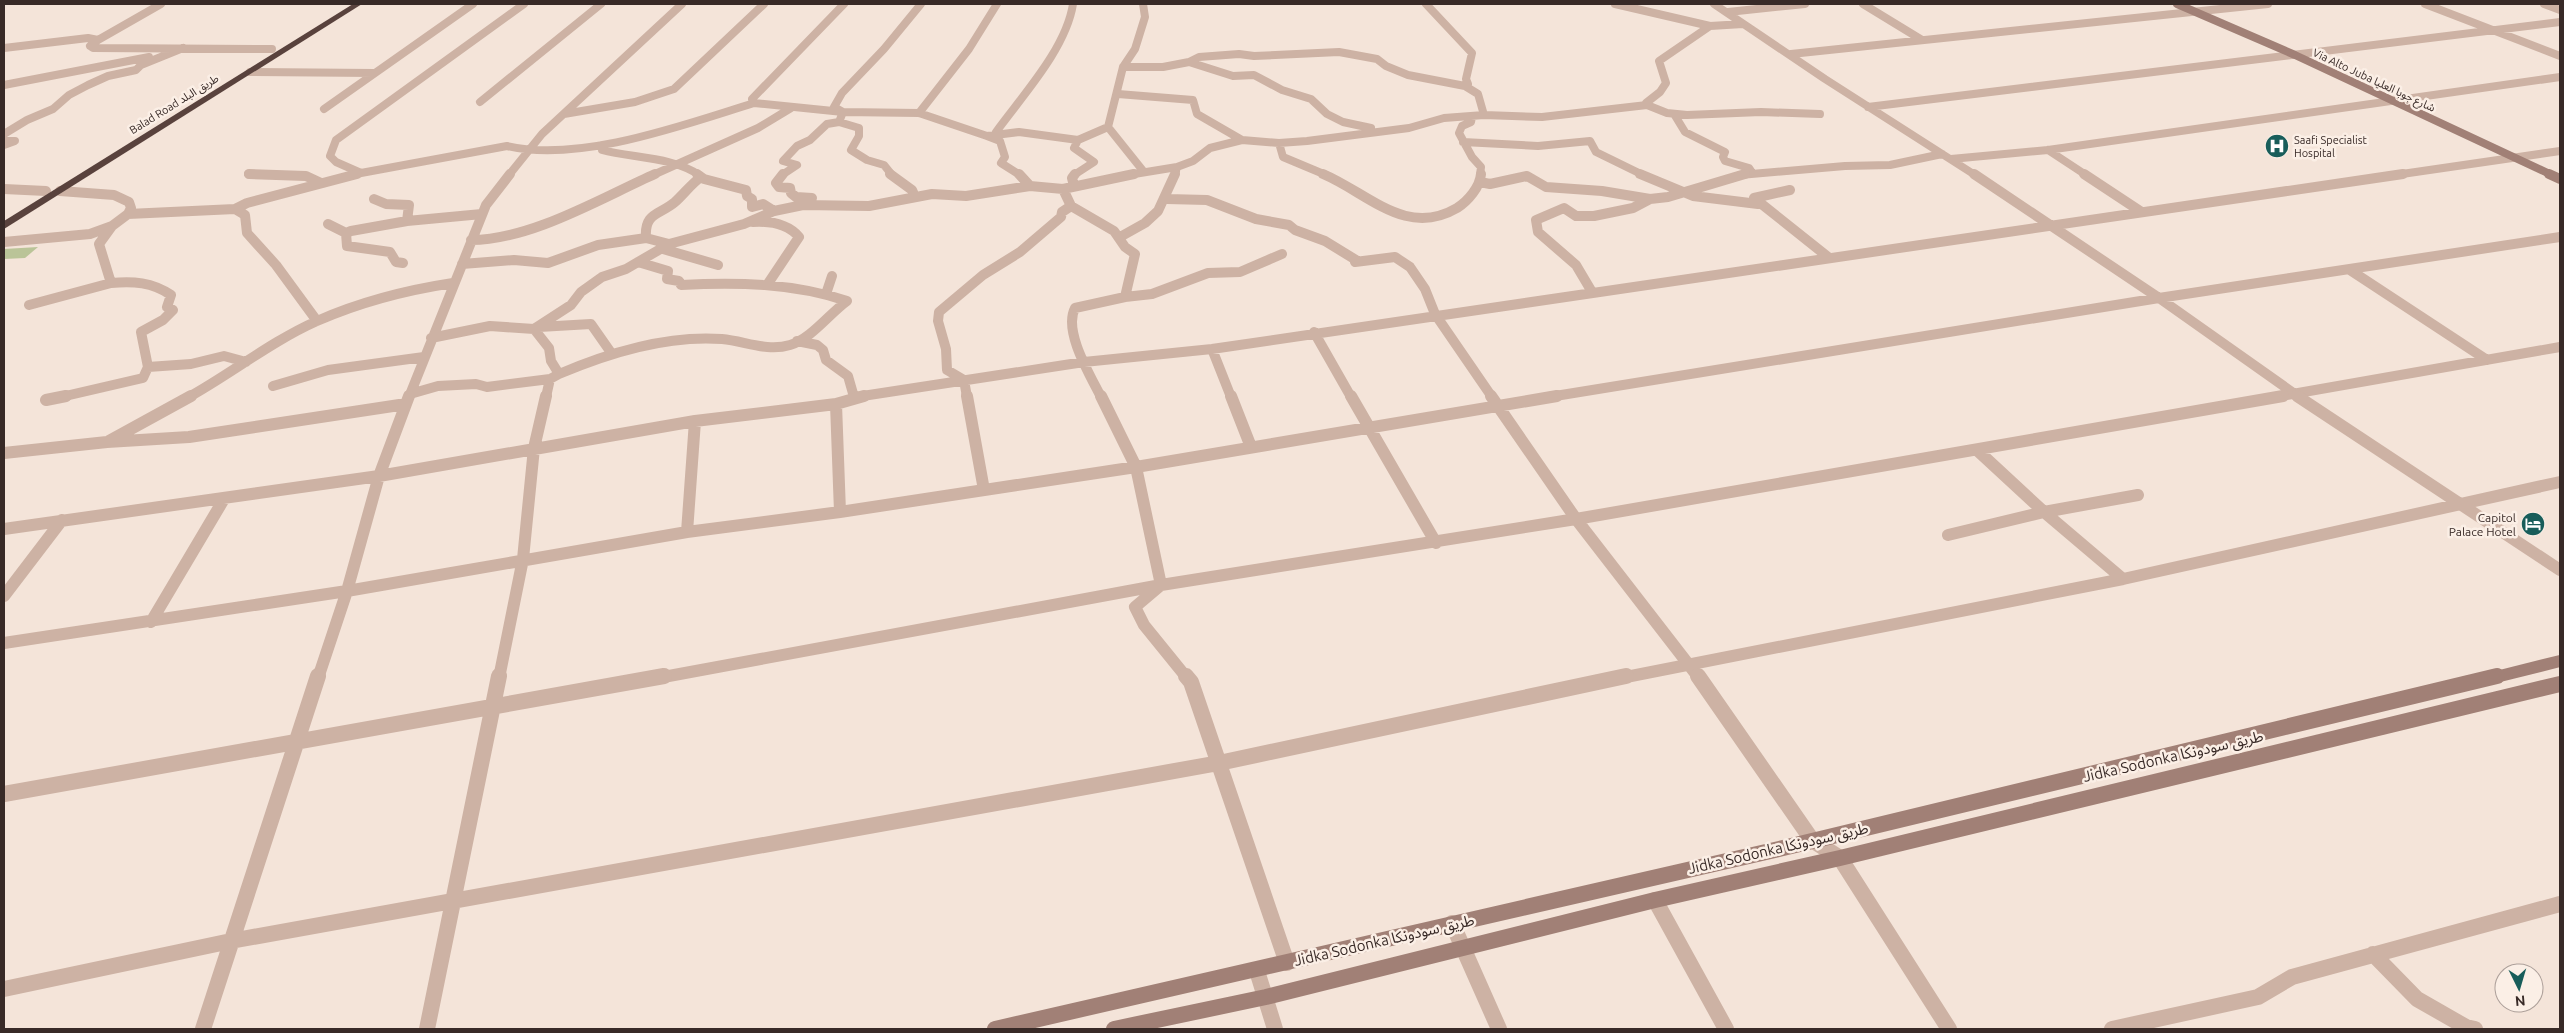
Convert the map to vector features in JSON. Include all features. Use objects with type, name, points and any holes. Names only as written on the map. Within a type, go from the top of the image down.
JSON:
[{"type":"highway","name":"Balad Road طريق البلد","points":[[4,215],[46,191],[144,126],[346,4]]},
{"type":"highway","name":"Balad Road طريق البلد","points":[[4,226],[358,4]]},
{"type":"main road","name":"Via Alto Juba شارع جوبا العليا","points":[[2177,4],[2295,55],[2560,179]]},
{"type":"main road","name":"Jidka Sodonka طريق سودونكا","points":[[995,1029],[1257,971],[2209,748],[2560,661]]},
{"type":"main road","name":"Jidka Sodonka طريق سودونكا","points":[[1114,1029],[1266,997],[1655,900],[1840,858],[2560,684]]},
{"type":"main road","points":[[2209,748],[2226,764]]},
{"type":"street","points":[[161,4],[90,46],[272,48]]},
{"type":"street","points":[[324,109],[473,4]]},
{"type":"street","points":[[361,173],[336,162],[330,156],[336,140],[524,4]]},
{"type":"street","points":[[480,102],[601,4]]},
{"type":"street","points":[[203,1029],[296,741],[348,591],[379,476],[431,338],[486,205],[542,134],[682,4]]},
{"type":"street","points":[[564,114],[590,112],[656,96],[674,89],[764,4]]},
{"type":"street","points":[[754,103],[752,99],[844,4]]},
{"type":"street","points":[[843,112],[834,107],[842,93],[884,49],[921,4]]},
{"type":"street","points":[[919,113],[970,49],[997,4]]},
{"type":"street","points":[[991,134],[1054,51],[1072,12],[1073,4]]},
{"type":"street","points":[[128,214],[235,209],[247,203],[361,173],[439,157],[507,146],[530,151],[558,151],[602,145],[700,120],[754,103],[843,112],[919,113],[935,120],[960,125],[962,128],[991,134],[1052,136],[1078,140],[1108,127],[1118,94],[1123,67],[1135,49],[1145,17],[1143,4]]},
{"type":"street","points":[[1426,4],[1438,12],[1456,39],[1472,53],[1466,79],[1468,84],[1466,86]]},
{"type":"street","points":[[1615,4],[1710,26],[1743,24]]},
{"type":"street","points":[[1714,4],[1791,54],[1824,79],[2159,298],[2295,394],[2560,570]]},
{"type":"street","points":[[1728,12],[1805,4]]},
{"type":"street","points":[[1863,4],[1922,40]]},
{"type":"street","points":[[1791,54],[2268,4]]},
{"type":"street","points":[[2425,4],[2560,56]]},
{"type":"street","points":[[2544,4],[2560,10]]},
{"type":"street","points":[[1868,107],[2295,55],[2489,29],[2560,22]]},
{"type":"street","points":[[1647,105],[1646,103],[1660,92],[1666,83],[1660,70],[1660,61],[1710,26]]},
{"type":"street","points":[[4,48],[79,38],[96,38],[98,40]]},
{"type":"street","points":[[4,85],[142,59],[172,46]]},
{"type":"street","points":[[4,134],[27,120],[53,109],[69,95],[88,85],[108,76],[136,70],[141,65],[168,56],[184,46]]},
{"type":"street","points":[[1123,67],[1163,67],[1189,62],[1199,57],[1239,54],[1261,56],[1339,52],[1377,60],[1408,75],[1473,89],[1481,97],[1484,115]]},
{"type":"street","points":[[1189,62],[1233,76],[1259,76],[1282,90],[1311,99],[1327,114],[1342,122],[1382,130]]},
{"type":"street","points":[[250,72],[374,73]]},
{"type":"street","points":[[1592,292],[1576,265],[1566,254],[1538,232],[1536,220],[1564,208],[1576,216],[1594,216],[1633,208],[1650,200],[1685,192],[1748,173],[1845,166],[1890,165],[1946,157],[2048,150],[2396,102],[2560,77]]},
{"type":"street","points":[[1118,94],[1193,100],[1197,114],[1242,140]]},
{"type":"street","points":[[744,224],[774,211],[818,203],[869,206],[932,194],[977,194],[1030,186],[1063,189],[1177,167],[1193,162],[1210,148],[1242,140],[1280,143],[1409,128],[1444,118],[1484,115],[1542,117],[1647,105],[1674,114],[1820,114]]},
{"type":"street","points":[[471,240],[486,240],[533,229],[587,203],[631,187],[674,165],[758,128],[791,108]]},
{"type":"street","points":[[839,122],[843,112]]},
{"type":"street","points":[[1674,114],[1686,132],[1725,152],[1723,157],[1725,161],[1749,168],[1751,171],[1748,173]]},
{"type":"street","points":[[1280,143],[1282,157],[1344,183],[1367,200],[1397,215],[1429,217],[1451,213],[1463,204],[1480,182],[1481,167],[1464,142],[1460,131],[1462,126],[1471,122],[1472,117]]},
{"type":"street","points":[[818,203],[816,199],[796,197],[791,193],[790,188],[779,187],[776,183],[782,174],[796,165],[782,160],[791,151],[810,140],[827,124],[839,122],[859,128],[859,136],[851,150],[867,160],[884,165],[887,172],[912,190],[914,197]]},
{"type":"street","points":[[1108,127],[1122,138],[1131,158],[1144,172]]},
{"type":"street","points":[[991,134],[1000,141],[1005,157],[1000,163],[1016,171],[1030,186]]},
{"type":"street","points":[[4,140],[15,141],[4,145]]},
{"type":"street","points":[[1074,186],[1072,178],[1076,172],[1094,162],[1074,148],[1078,140]]},
{"type":"street","points":[[1464,142],[1493,141],[1539,146],[1564,142],[1590,141],[1596,152],[1619,165],[1693,196],[1758,204]]},
{"type":"street","points":[[602,145],[602,150],[623,156],[659,160],[701,177],[746,190],[747,196],[752,199],[752,207],[763,204],[774,211]]},
{"type":"street","points":[[2048,150],[2140,211]]},
{"type":"street","points":[[4,529],[379,476],[695,421],[836,404],[854,397],[1084,362],[1212,349],[1435,314],[2560,150]]},
{"type":"street","points":[[1120,238],[1152,218],[1167,199],[1168,184],[1173,182],[1177,167]]},
{"type":"street","points":[[248,174],[306,176],[314,178],[321,183]]},
{"type":"street","points":[[1480,182],[1490,184],[1527,176],[1540,185],[1572,190],[1602,191],[1650,200]]},
{"type":"street","points":[[646,238],[645,227],[654,213],[666,209],[681,198],[686,188],[701,177]]},
{"type":"street","points":[[4,189],[46,191]]},
{"type":"street","points":[[1063,189],[1071,206],[1114,231],[1125,247],[1131,250],[1135,258],[1130,269],[1125,297]]},
{"type":"street","points":[[1790,190],[1754,198],[1758,204],[1828,257]]},
{"type":"street","points":[[4,242],[90,234],[112,226],[128,214],[132,208],[129,202],[114,196],[60,191]]},
{"type":"street","points":[[374,199],[386,204],[408,204],[407,221]]},
{"type":"street","points":[[1167,199],[1207,200],[1256,219],[1289,225],[1295,230],[1310,234],[1344,251],[1356,260],[1355,262],[1395,257],[1412,269],[1429,297],[1435,314],[1496,406],[1576,519],[1689,663],[1812,840],[1840,858],[1949,1029]]},
{"type":"street","points":[[984,490],[964,380],[947,370],[946,349],[938,321],[939,312],[983,276],[1020,252],[1071,206]]},
{"type":"street","points":[[235,209],[245,215],[247,233],[276,265],[316,321]]},
{"type":"street","points":[[328,224],[346,233],[407,221],[482,214]]},
{"type":"street","points":[[536,328],[571,305],[582,292],[602,277],[638,262],[666,246],[744,224],[776,222],[799,236],[793,250],[782,258],[777,273],[767,285]]},
{"type":"street","points":[[111,283],[99,244],[112,226]]},
{"type":"street","points":[[346,233],[347,246],[390,252],[396,262],[403,263]]},
{"type":"street","points":[[4,642],[151,622],[348,591],[523,559],[687,532],[840,512],[1136,467],[1369,426],[2159,298],[2560,237]]},
{"type":"street","points":[[462,264],[514,260],[548,263],[598,245],[646,238],[718,264]]},
{"type":"street","points":[[1162,584],[1136,467],[1084,362],[1071,326],[1072,311],[1075,308],[1125,297],[1152,294],[1208,273],[1240,272],[1282,254]]},
{"type":"street","points":[[4,454],[107,442],[189,437],[242,431],[408,399],[438,386],[469,384],[487,386],[554,376],[612,354],[691,341],[723,339],[768,349],[792,345],[847,301],[826,294],[767,285],[714,283],[681,285],[678,281],[667,279],[668,271],[638,262]]},
{"type":"street","points":[[2350,270],[2487,360]]},
{"type":"street","points":[[826,294],[832,276]]},
{"type":"street","points":[[29,305],[129,280],[154,283],[172,295],[167,307],[172,310],[163,320],[141,332],[148,367],[143,378],[46,400]]},
{"type":"street","points":[[107,442],[228,375],[246,362],[316,321],[412,289],[453,283]]},
{"type":"street","points":[[431,338],[490,326],[536,328],[591,324],[612,354]]},
{"type":"street","points":[[427,1029],[523,559],[534,448],[554,376],[549,348],[536,328]]},
{"type":"street","points":[[1314,332],[1436,543]]},
{"type":"street","points":[[797,340],[818,344],[823,350],[826,360],[848,376],[854,397]]},
{"type":"street","points":[[4,794],[296,741],[492,708],[1162,584],[1436,543],[2560,347]]},
{"type":"street","points":[[1212,349],[1251,447]]},
{"type":"street","points":[[148,367],[191,364],[224,356],[246,362]]},
{"type":"street","points":[[273,386],[328,370],[424,357]]},
{"type":"street","points":[[836,404],[840,512]]},
{"type":"street","points":[[687,532],[695,421]]},
{"type":"street","points":[[1976,450],[2044,512],[2123,579]]},
{"type":"street","points":[[4,989],[231,941],[1218,763],[1689,663],[2123,579],[2458,503],[2560,482]]},
{"type":"street","points":[[1948,535],[2044,512],[2138,495]]},
{"type":"street","points":[[151,622],[224,499]]},
{"type":"street","points":[[4,596],[62,520]]},
{"type":"street","points":[[1162,584],[1135,607],[1144,625],[1191,682],[1287,963]]},
{"type":"street","points":[[1655,900],[1726,1029]]},
{"type":"street","points":[[2112,1029],[2258,996],[2292,977],[2560,904]]},
{"type":"street","points":[[1452,924],[1499,1029]]},
{"type":"street","points":[[2373,954],[2417,999],[2466,1027],[2475,1029]]},
{"type":"street","points":[[1257,971],[1276,1029]]},
{"type":"green space","points":[[38,247],[25,258],[4,259],[4,249]]},
{"type":"place","name":"Saafi Specialist Hospital","points":[[2277,146]]},
{"type":"place","name":"Capitol Palace Hotel","points":[[2533,524]]}]
